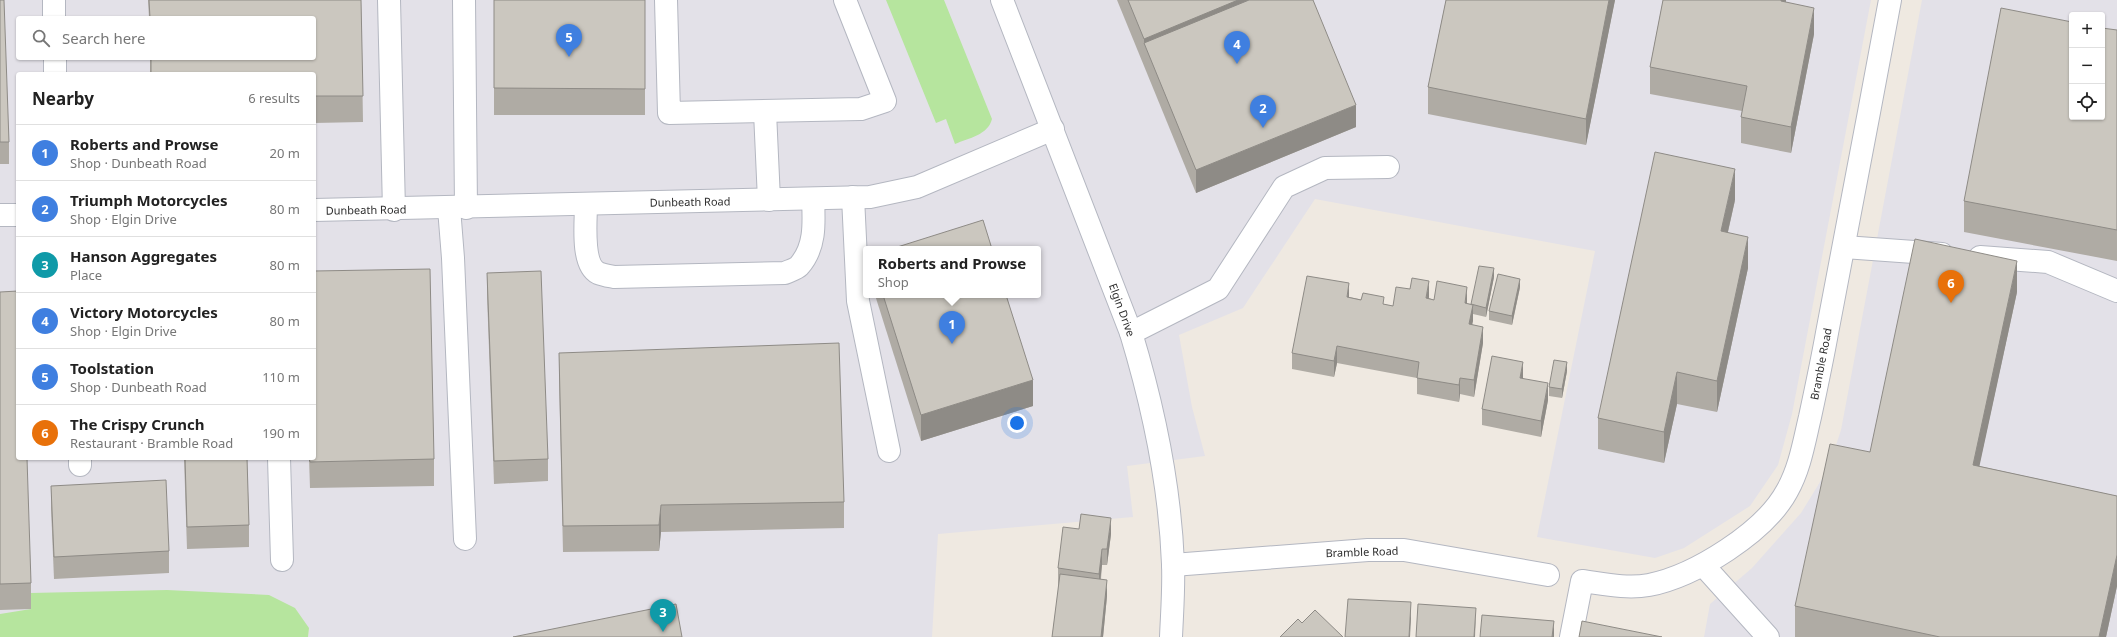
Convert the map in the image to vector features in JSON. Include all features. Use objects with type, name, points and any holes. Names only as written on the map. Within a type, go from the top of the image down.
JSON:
[{"type":"street","points":[[54,0],[54,16]]},
{"type":"street","points":[[389,0],[394,210]]},
{"type":"street","points":[[464,0],[457,208],[453,258],[465,539]]},
{"type":"street","points":[[666,0],[669,113],[861,110],[885,101],[845,0]]},
{"type":"street","name":"Elgin Drive","points":[[1002,0],[1132,333],[1145,378],[1162,456],[1174,565],[1171,637]]},
{"type":"street","name":"Bramble Road","points":[[1571,637],[1582,581],[1626,587],[1648,585],[1675,578],[1703,565],[1742,539],[1768,518],[1787,492],[1801,460],[1844,247],[1890,0]]},
{"type":"street","points":[[55,60],[55,72]]},
{"type":"street","points":[[765,112],[769,200]]},
{"type":"street","name":"Dunbeath Road","points":[[316,210],[394,210],[870,197],[917,187],[1053,129]]},
{"type":"street","points":[[1132,333],[1218,289],[1284,187],[1325,168],[1388,167]]},
{"type":"street","points":[[853,198],[858,301],[889,451]]},
{"type":"street","points":[[586,204],[587,254],[589,265],[599,273],[614,277],[785,273],[798,266],[810,248],[814,225],[813,199]]},
{"type":"street","points":[[0,215],[16,215]]},
{"type":"street","points":[[1844,247],[2048,262],[2117,291]]},
{"type":"street","points":[[279,460],[282,560]]},
{"type":"street","name":"Bramble Road","points":[[1174,565],[1361,550],[1404,550],[1548,575]]},
{"type":"street","points":[[1703,565],[1768,637]]},
{"type":"shaded area","points":[[0,0],[1871,0],[1792,414],[1778,465],[1750,506],[1684,548],[1655,558],[1537,537],[1595,251],[1315,199],[1243,308],[1179,335],[1192,407],[1205,456],[1127,466],[1133,517],[938,534],[932,637],[308,637],[309,628],[0,631]]},
{"type":"shaded area","points":[[1922,0],[2117,0],[2117,637],[1704,637],[1710,604],[1752,568],[1801,513],[1828,469],[1841,430]]},
{"type":"green space","points":[[886,0],[944,0],[992,119],[986,129],[972,138],[955,144],[946,119],[936,123]]},
{"type":"green space","points":[[167,590],[269,595],[295,608],[309,628],[308,637],[0,637],[0,614],[31,609],[30,593]]},
{"type":"building","points":[[0,0],[4,0],[9,142],[0,142]]},
{"type":"building","points":[[149,0],[361,0],[363,96],[316,96],[316,72],[151,72],[151,60],[316,60],[316,16],[150,16]]},
{"type":"building","points":[[494,0],[645,0],[645,89],[494,88]]},
{"type":"building","points":[[1128,0],[1238,0],[1144,39]]},
{"type":"building","points":[[1249,0],[1313,0],[1356,105],[1196,170],[1144,43]]},
{"type":"building","points":[[1446,0],[1609,0],[1586,119],[1428,87]]},
{"type":"building","points":[[1663,0],[1781,0],[1814,8],[1791,127],[1741,117],[1747,86],[1650,67]]},
{"type":"building","points":[[2001,8],[2069,21],[2069,120],[2105,120],[2105,28],[2117,30],[2117,230],[1964,201]]},
{"type":"building","points":[[1655,152],[1735,169],[1721,231],[1748,237],[1717,381],[1677,372],[1664,432],[1598,418]]},
{"type":"building","points":[[983,220],[991,246],[901,246]]},
{"type":"building","points":[[1915,239],[2017,261],[1973,465],[2117,496],[2117,555],[2099,637],[1940,637],[1795,606],[1830,444],[1870,452]]},
{"type":"building","points":[[1479,266],[1494,268],[1486,308],[1471,304]]},
{"type":"building","points":[[430,269],[434,459],[310,462],[310,460],[316,460],[316,271]]},
{"type":"building","points":[[541,271],[548,459],[494,461],[487,273]]},
{"type":"building","points":[[1498,274],[1520,279],[1512,316],[1489,311]]},
{"type":"building","points":[[1307,276],[1349,283],[1347,297],[1361,300],[1363,293],[1384,297],[1383,304],[1393,306],[1396,287],[1410,289],[1412,278],[1429,281],[1426,298],[1434,300],[1437,281],[1467,287],[1465,303],[1473,305],[1469,324],[1483,327],[1474,380],[1460,378],[1459,385],[1417,378],[1419,362],[1337,346],[1334,361],[1292,353]]},
{"type":"building","points":[[16,291],[16,460],[27,460],[31,583],[0,584],[0,292]]},
{"type":"building","points":[[884,298],[1007,298],[1033,380],[921,415]]},
{"type":"building","points":[[839,343],[844,502],[661,505],[659,525],[563,526],[559,353]]},
{"type":"building","points":[[1492,356],[1523,362],[1520,378],[1548,383],[1541,421],[1482,409]]},
{"type":"building","points":[[1554,360],[1567,362],[1562,389],[1549,387]]},
{"type":"building","points":[[185,460],[247,460],[249,525],[187,527]]},
{"type":"building","points":[[166,480],[169,551],[54,557],[51,486]]},
{"type":"building","points":[[1081,514],[1111,518],[1107,549],[1102,549],[1099,574],[1058,568],[1063,527],[1079,529]]},
{"type":"building","points":[[1060,574],[1107,580],[1101,637],[1052,637]]},
{"type":"building","points":[[1348,599],[1411,602],[1409,637],[1345,637]]},
{"type":"building","points":[[676,604],[682,637],[513,637]]},
{"type":"building","points":[[1418,604],[1476,608],[1474,637],[1416,637]]},
{"type":"building","points":[[1315,610],[1343,637],[1280,637],[1298,619],[1302,623]]},
{"type":"building","points":[[1482,615],[1554,621],[1552,637],[1480,637]]},
{"type":"building","points":[[1582,621],[1662,637],[1579,637]]},
{"type":"place","name":"Toolstation","points":[[569,57]]},
{"type":"place","name":"Victory Motorcycles","points":[[1237,64]]},
{"type":"place","name":"Triumph Motorcycles","points":[[1263,128]]},
{"type":"place","name":"The Crispy Crunch","points":[[1951,303]]},
{"type":"place","name":"Roberts and Prowse","points":[[952,344]]},
{"type":"place","name":"Hanson Aggregates","points":[[663,632]]}]
